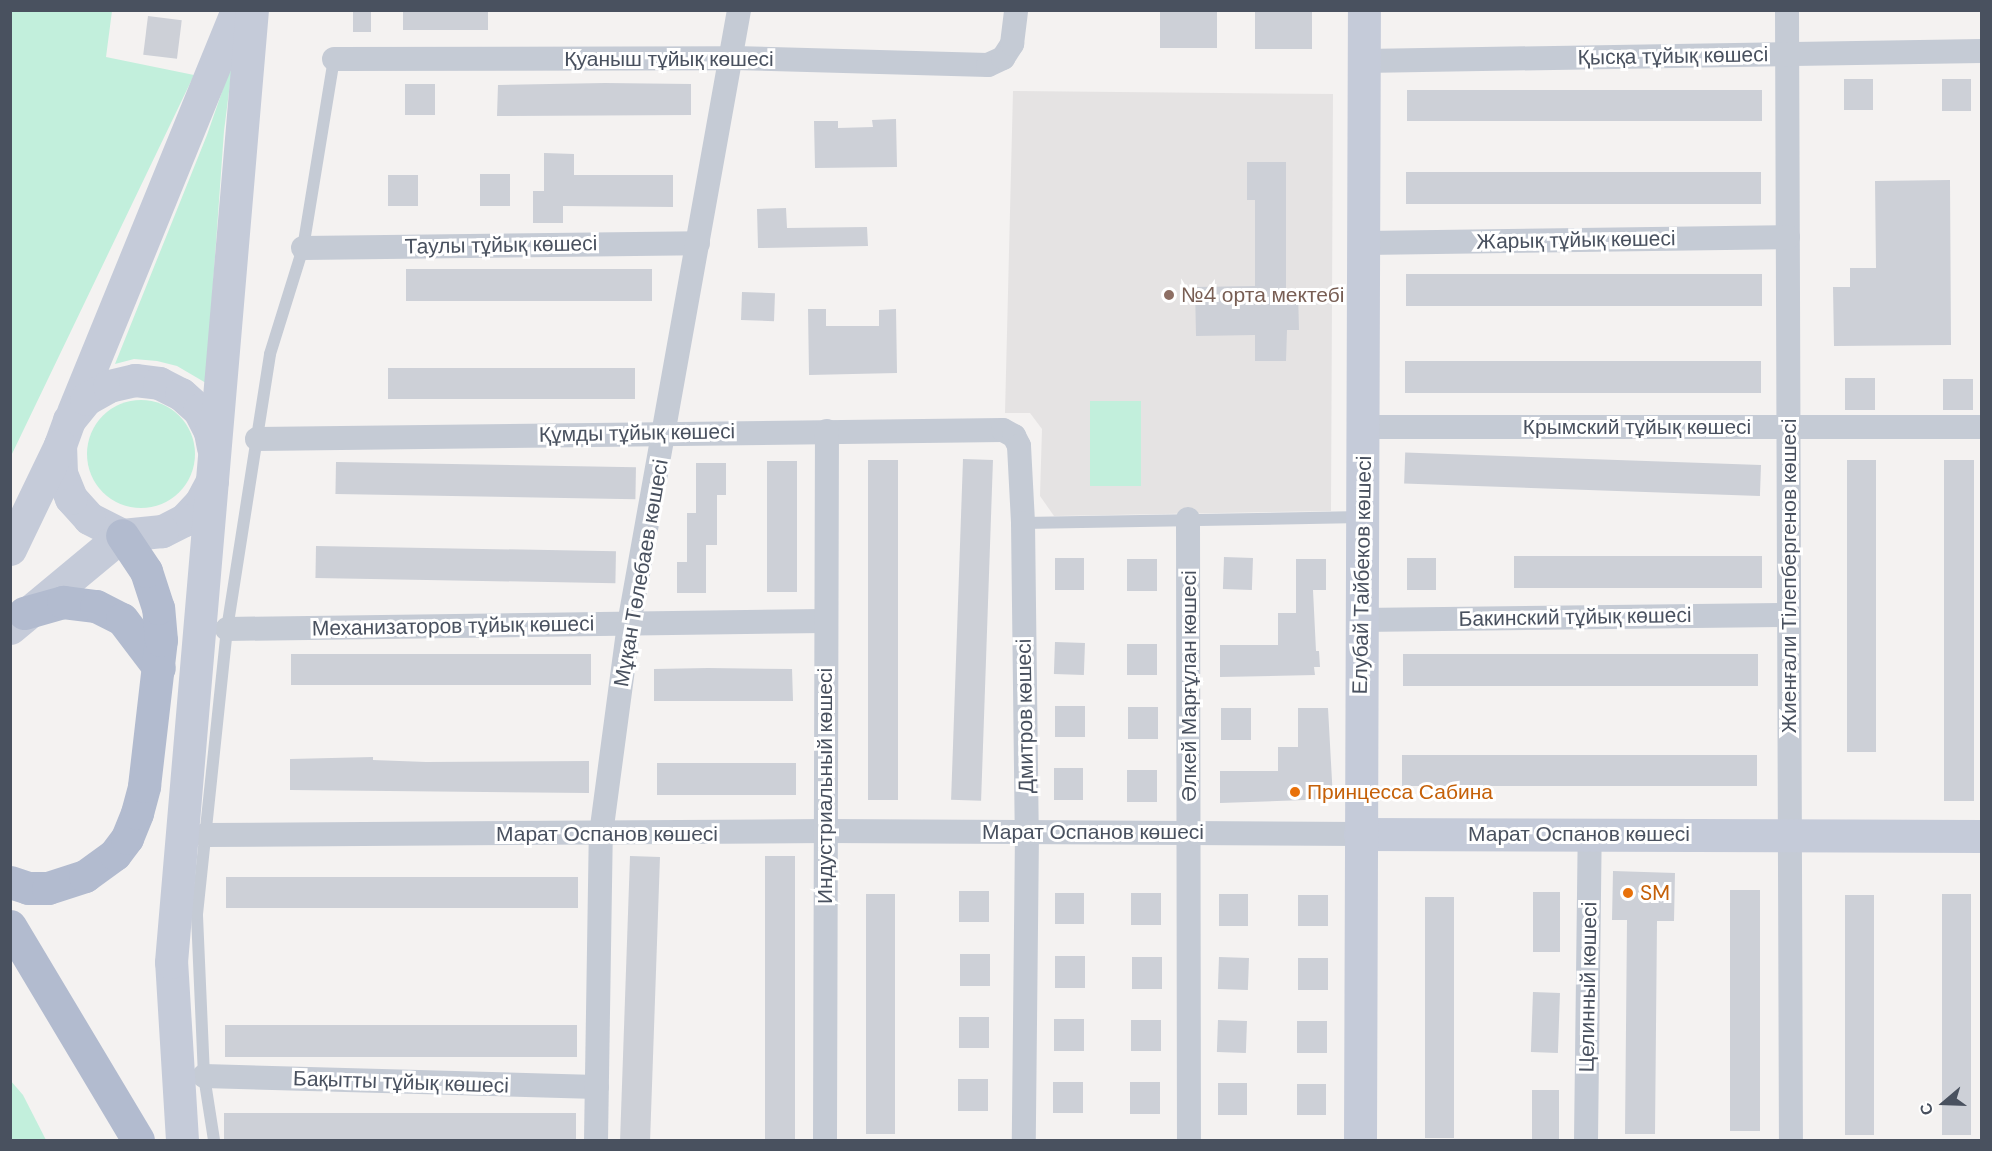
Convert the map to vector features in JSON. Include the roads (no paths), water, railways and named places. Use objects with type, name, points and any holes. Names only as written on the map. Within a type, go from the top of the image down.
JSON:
[{"type":"main road","points":[[10,549],[64,433],[237,10]]},
{"type":"main road","points":[[182,1140],[171,962],[252,10]]},
{"type":"main road","name":"Елубай Тайбеков көшесі","points":[[1360,1140],[1361,620],[1365,243],[1364,10]]},
{"type":"main road","points":[[10,882],[27,888],[66,884],[102,866],[127,838],[144,786],[159,668],[158,608],[146,572],[122,535],[89,518],[71,498],[61,473],[64,433],[86,399],[109,386],[135,380],[159,383],[181,394],[199,410],[210,432],[214,468],[201,502],[184,519],[162,531],[122,535],[17,621]]},
{"type":"main road","points":[[17,621],[63,602],[96,606],[122,619],[159,668]]},
{"type":"main road","name":"Марат Оспанов көшесі","points":[[1360,834],[1982,836]]},
{"type":"main road","points":[[10,926],[60,1004],[138,1140]]},
{"type":"main road","points":[[10,948],[60,1004]]},
{"type":"street","name":"Мұқан Төлебаев көшесі","points":[[596,1140],[602,834],[629,624],[740,10]]},
{"type":"street","name":"Қуаныш тұйық көшесі","points":[[334,58],[733,58],[988,65],[1003,58],[1012,44],[1016,10]]},
{"type":"street","name":"Жиенғали Тілепбергенов көшесі","points":[[1787,10],[1791,1140]]},
{"type":"street","name":"Қысқа тұйық көшесі","points":[[1364,61],[1982,51]]},
{"type":"street","name":"Жарық тұйық көшесі","points":[[1365,243],[1788,237]]},
{"type":"street","name":"Таулы тұйық көшесі","points":[[303,249],[698,243]]},
{"type":"street","name":"Крымский тұйық көшесі","points":[[1364,427],[1982,427]]},
{"type":"street","name":"Құмды тұйық көшесі","points":[[257,439],[665,432],[1003,430],[1014,436]]},
{"type":"street","name":"Индустриальный көшесі","points":[[825,1140],[824,621],[827,431]]},
{"type":"street","name":"Дмитров көшесі","points":[[1014,436],[1019,446],[1023,523],[1027,832],[1024,1140]]},
{"type":"street","name":"Әлкей Марғұлан көшесі","points":[[1188,519],[1189,1140]]},
{"type":"street","name":"Бакинский тұйық көшесі","points":[[1361,620],[1789,615]]},
{"type":"street","name":"Механизаторов тұйық көшесі","points":[[227,629],[824,621]]},
{"type":"street","name":"Марат Оспанов көшесі","points":[[205,836],[826,831],[1360,834]]},
{"type":"street","name":"Целинный көшесі","points":[[1586,1140],[1590,834]]},
{"type":"street","name":"Бақытты тұйық көшесі","points":[[204,1076],[597,1087]]},
{"type":"lane","points":[[214,1140],[204,1076],[197,914],[227,629],[270,354],[303,249],[334,58]]},
{"type":"lane","points":[[1023,523],[1363,517]]},
{"type":"place","name":"№4 орта мектебі","points":[[1169,295]]},
{"type":"place","name":"Принцесса Сабина","points":[[1295,792]]},
{"type":"place","name":"SM","points":[[1628,893]]}]
